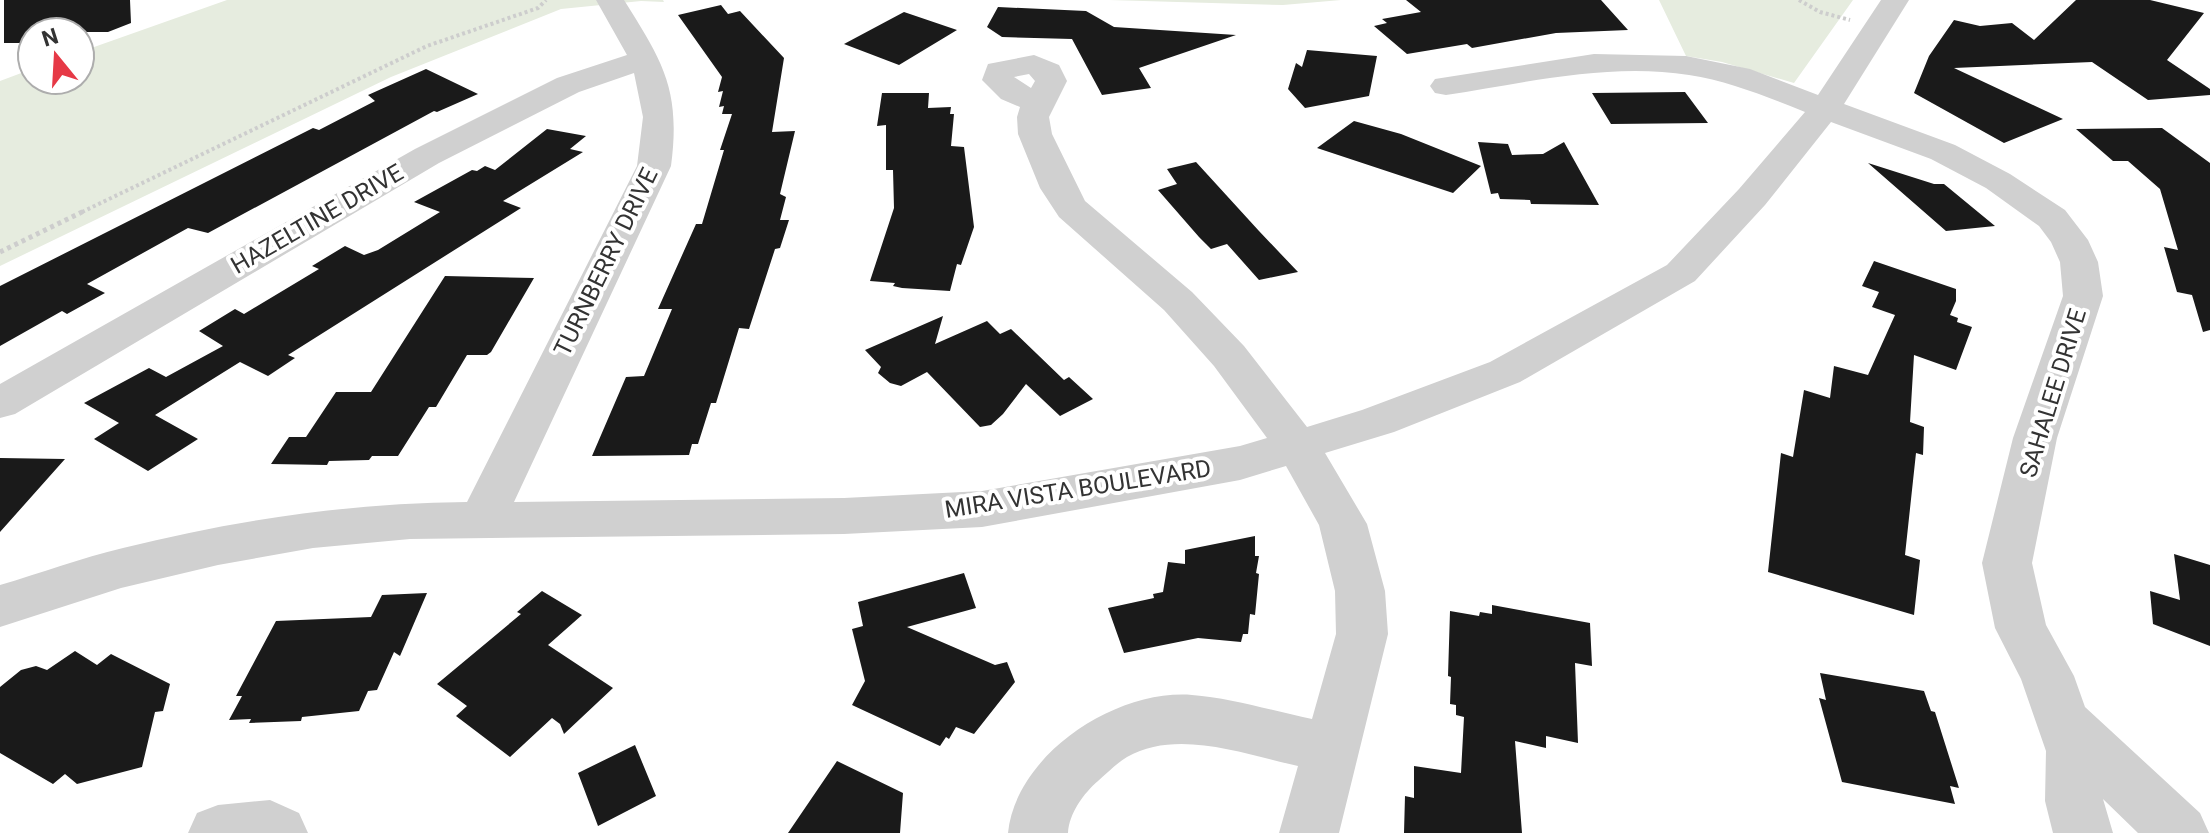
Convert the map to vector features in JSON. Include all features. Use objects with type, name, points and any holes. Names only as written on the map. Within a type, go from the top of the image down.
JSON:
[{"type":"street","name":"TURNBERRY DRIVE","points":[[482,519],[654,166],[661,133],[654,78],[610,0]]},
{"type":"street","name":"MIRA VISTA BOULEVARD","points":[[0,606],[121,568],[218,546],[313,530],[410,521],[844,516],[982,509],[1240,463],[1378,421],[1505,372],[1681,273],[1752,197],[1826,107],[1887,14]]},
{"type":"street","name":"HAZELTINE DRIVE","points":[[0,403],[427,156],[568,85],[646,59]]},
{"type":"street","name":"SAHALEE DRIVE","points":[[1446,86],[1594,63],[1686,65],[1739,76],[1943,152],[1998,181],[2052,218],[2069,240],[2079,262],[2083,296],[2035,438],[2007,563],[2021,628],[2047,676],[2074,751],[2074,801],[2083,833]]},
{"type":"street","points":[[1038,103],[1033,117],[1035,134],[1058,188],[1072,209],[1178,301],[1229,356],[1297,446],[1343,524],[1360,591],[1362,634],[1309,833]]},
{"type":"street","points":[[1038,833],[1039,820],[1066,772],[1107,739],[1150,723],[1191,719],[1331,748]]},
{"type":"street","name":"SAHALEE DRIVE","points":[[2063,722],[2179,833]]},
{"type":"street","points":[[218,833],[270,828],[278,833]]},
{"type":"path","points":[[0,252],[427,46],[538,8],[546,0]]},
{"type":"path","points":[[1799,0],[1820,12],[1887,14]]},
{"type":"shaded area","points":[[227,0],[663,0],[664,2],[641,1],[561,9],[391,77],[0,266],[0,81],[16,75],[16,96],[96,96],[96,46]]},
{"type":"shaded area","points":[[1109,0],[1341,0],[1283,5]]},
{"type":"shaded area","points":[[1659,0],[1853,0],[1794,83],[1722,62],[1686,56]]},
{"type":"building","points":[[4,0],[130,0],[131,23],[108,32],[96,32],[96,16],[16,16],[16,43],[4,43]]},
{"type":"building","points":[[1406,0],[1601,0],[1628,30],[1556,33],[1472,48],[1467,44],[1407,54],[1374,26],[1387,23],[1382,19],[1421,12]]},
{"type":"building","points":[[2076,0],[2150,0],[2204,13],[2167,60],[2210,89],[2210,95],[2148,100],[2092,62],[1954,68],[2063,119],[2004,143],[1914,93],[1929,56],[1954,20],[1980,26],[2012,23],[2034,40]]},
{"type":"building","points":[[721,5],[728,14],[740,11],[784,58],[772,132],[795,131],[780,194],[786,197],[780,220],[789,220],[780,248],[775,249],[749,329],[739,328],[716,403],[711,403],[698,444],[692,444],[689,455],[592,456],[626,377],[644,376],[672,309],[658,309],[696,224],[702,224],[724,150],[720,150],[732,114],[722,114],[724,106],[719,107],[723,91],[718,92],[722,77],[678,15]]},
{"type":"building","points":[[998,7],[1086,11],[1114,27],[1236,35],[1139,68],[1151,88],[1102,95],[1072,39],[1002,37],[987,27]]},
{"type":"building","points":[[904,12],[957,30],[899,65],[844,44]]},
{"type":"building","points":[[1307,50],[1377,56],[1369,96],[1305,108],[1288,89],[1296,63],[1302,67]]},
{"type":"building","points":[[426,69],[478,94],[434,111],[208,233],[188,228],[87,284],[105,293],[67,314],[62,311],[0,346],[0,286],[313,128],[319,130],[375,101],[368,95]]},
{"type":"building","points":[[1685,92],[1708,123],[1611,124],[1592,93]]},
{"type":"building","points":[[882,93],[929,93],[928,108],[951,107],[950,114],[954,114],[951,146],[964,147],[974,227],[961,265],[957,264],[950,291],[902,288],[893,286],[895,283],[870,281],[894,208],[893,170],[886,170],[886,125],[877,126]]},
{"type":"building","points":[[1354,121],[1401,134],[1481,166],[1453,193],[1317,148]]},
{"type":"building","points":[[2162,128],[2210,163],[2210,330],[2203,332],[2192,295],[2177,292],[2164,247],[2178,250],[2160,189],[2128,161],[2113,161],[2076,129]]},
{"type":"building","points":[[547,129],[586,136],[570,149],[583,152],[503,201],[521,208],[288,355],[295,358],[268,376],[240,362],[155,415],[198,439],[148,471],[94,439],[119,423],[84,403],[149,368],[166,377],[223,346],[199,331],[235,309],[244,314],[319,269],[312,266],[345,246],[364,255],[378,250],[440,212],[414,202],[472,170],[477,171],[485,166],[495,170]]},
{"type":"building","points":[[1478,142],[1508,144],[1512,155],[1543,154],[1564,142],[1599,205],[1531,204],[1530,200],[1500,199],[1498,193],[1491,194]]},
{"type":"building","points":[[1196,162],[1298,272],[1259,280],[1227,244],[1211,249],[1199,237],[1158,190],[1177,184],[1167,169]]},
{"type":"building","points":[[1868,163],[1934,184],[1944,184],[1995,226],[1946,231]]},
{"type":"building","points":[[1874,261],[1956,289],[1956,301],[1950,315],[1958,318],[1957,322],[1972,327],[1956,370],[1914,355],[1910,422],[1924,427],[1923,455],[1916,453],[1905,555],[1920,560],[1914,615],[1768,572],[1781,453],[1793,457],[1804,390],[1830,398],[1834,366],[1868,375],[1895,315],[1872,307],[1879,292],[1862,286]]},
{"type":"building","points":[[445,276],[534,278],[491,352],[487,355],[467,355],[436,407],[429,407],[398,456],[329,461],[327,465],[271,464],[289,437],[306,437],[336,392],[371,392]]},
{"type":"building","points":[[943,316],[935,344],[987,321],[1000,334],[1011,329],[1064,380],[1069,377],[1093,399],[1060,416],[1026,384],[1003,414],[991,425],[980,427],[927,372],[901,386],[890,383],[878,373],[881,367],[865,350]]},
{"type":"building","points":[[0,458],[65,459],[0,532]]},
{"type":"building","points":[[1255,536],[1255,556],[1259,556],[1256,573],[1259,574],[1255,615],[1250,614],[1248,634],[1243,634],[1241,642],[1198,638],[1124,653],[1108,608],[1154,598],[1153,594],[1163,592],[1168,562],[1185,564],[1185,550]]},
{"type":"building","points":[[2174,554],[2210,565],[2210,646],[2153,624],[2150,591],[2180,600]]},
{"type":"building","points":[[964,573],[976,608],[907,627],[995,665],[1007,662],[1015,682],[974,734],[956,727],[940,746],[852,705],[865,681],[852,629],[863,626],[858,602]]},
{"type":"building","points":[[542,591],[582,615],[548,645],[613,688],[564,734],[560,724],[552,718],[510,757],[456,716],[467,706],[437,684],[521,614],[517,612]]},
{"type":"building","points":[[427,593],[400,656],[394,652],[377,690],[368,691],[359,711],[302,717],[301,721],[249,723],[251,719],[229,720],[242,696],[236,696],[276,621],[371,617],[382,595]]},
{"type":"building","points":[[1492,605],[1590,623],[1592,666],[1575,663],[1578,743],[1546,736],[1546,748],[1515,741],[1522,833],[1404,833],[1405,796],[1414,798],[1414,766],[1461,773],[1464,717],[1456,715],[1456,705],[1450,704],[1450,611],[1479,616],[1480,612],[1492,614]]},
{"type":"building","points":[[75,651],[97,665],[111,654],[170,684],[163,711],[155,712],[142,767],[77,784],[65,774],[53,784],[0,753],[0,687],[21,670],[36,666],[47,670]]},
{"type":"building","points":[[1820,673],[1924,691],[1931,711],[1935,712],[1959,788],[1950,786],[1955,804],[1842,782],[1819,698],[1826,700]]},
{"type":"building","points":[[635,745],[656,796],[598,826],[578,773]]},
{"type":"building","points":[[837,761],[903,793],[900,833],[788,833]]}]
